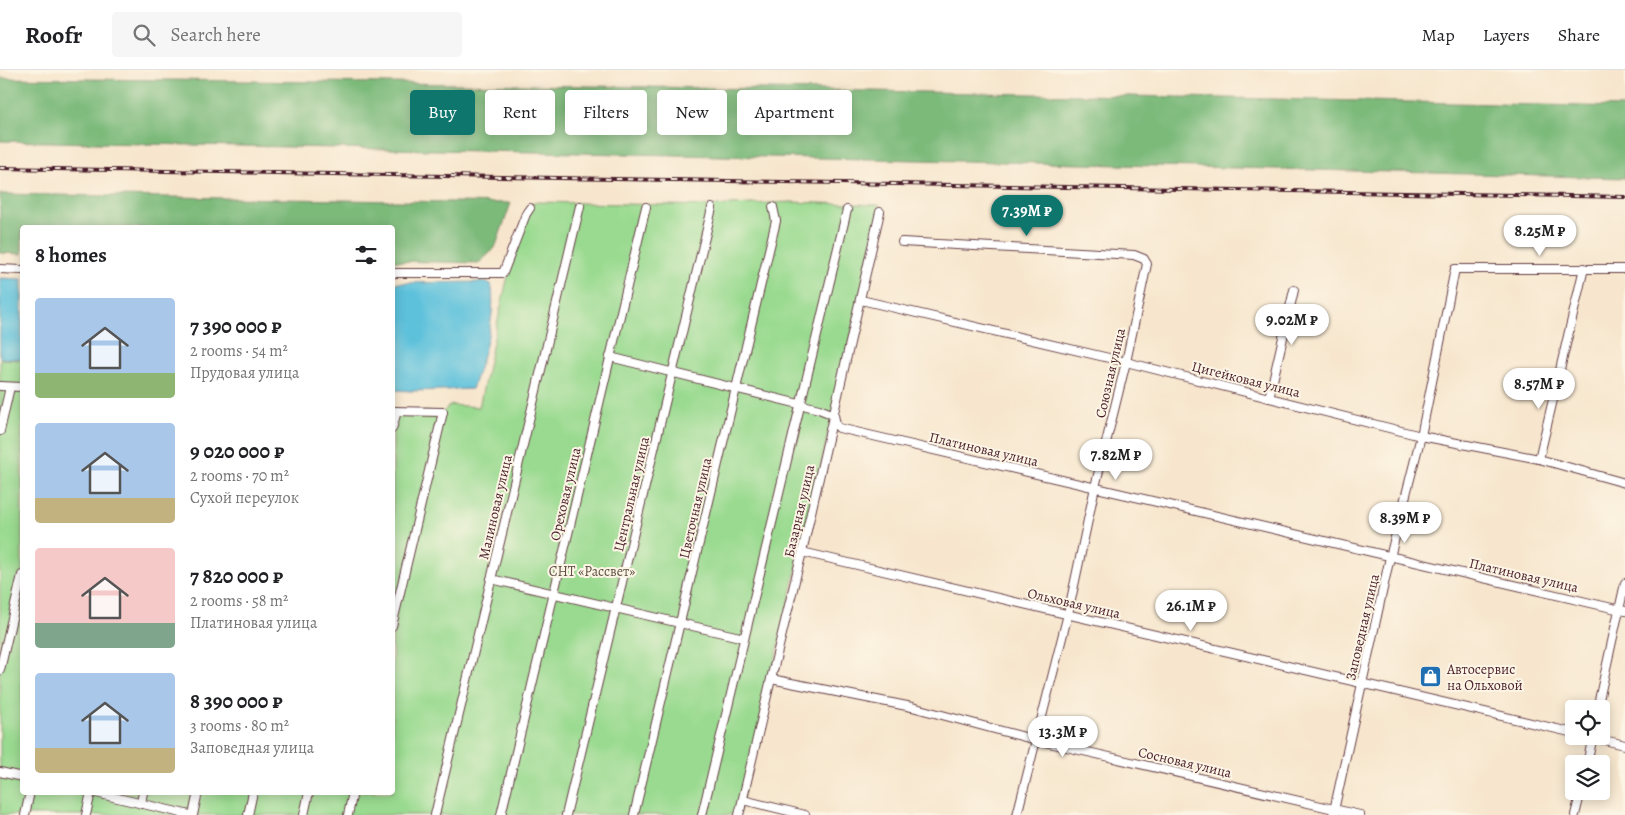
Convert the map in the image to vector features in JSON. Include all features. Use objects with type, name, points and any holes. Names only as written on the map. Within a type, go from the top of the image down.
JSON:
[{"type":"street","name":"Малиновая улица","points":[[438,815],[490,579],[580,206]]},
{"type":"street","name":"Ореховая улица","points":[[501,815],[646,207]]},
{"type":"street","name":"Цветочная улица","points":[[634,815],[776,222],[773,207]]},
{"type":"street","points":[[395,273],[503,273],[530,208]]},
{"type":"street","name":"Центральная улица","points":[[566,815],[712,208]]},
{"type":"street","points":[[702,815],[847,210]]},
{"type":"street","name":"Базарная улица","points":[[740,815],[880,212]]},
{"type":"street","name":"Союзная улица","points":[[902,242],[1134,255],[1144,259],[1147,264],[1126,362],[1095,487],[1068,614],[1017,815]]},
{"type":"street","points":[[1539,460],[1584,268],[1625,269]]},
{"type":"street","name":"Заповедная улица","points":[[1334,812],[1390,557],[1421,436],[1456,269],[1584,268]]},
{"type":"street","points":[[0,269],[20,270]]},
{"type":"street","points":[[1269,398],[1294,290]]},
{"type":"street","name":"Цигейковая улица","points":[[861,300],[1126,362],[1421,436],[1539,460],[1625,483]]},
{"type":"street","name":"Платиновая улица","points":[[610,358],[800,403],[834,415],[836,425],[839,428],[1622,611]]},
{"type":"street","points":[[0,386],[20,387]]},
{"type":"street","points":[[0,431],[10,387]]},
{"type":"street","points":[[395,411],[443,412],[395,613]]},
{"type":"street","name":"Ольховая улица","points":[[802,552],[1565,731]]},
{"type":"street","points":[[490,579],[744,638]]},
{"type":"street","points":[[0,670],[20,584]]},
{"type":"street","points":[[1599,700],[1622,611],[1625,584]]},
{"type":"street","name":"Сосновая улица","points":[[771,679],[912,707],[1036,740],[1334,812],[1360,815]]},
{"type":"street","points":[[1610,741],[1625,745]]},
{"type":"street","points":[[0,772],[20,777]]},
{"type":"street","points":[[25,815],[29,795]]},
{"type":"street","points":[[86,815],[91,795]]},
{"type":"street","points":[[104,795],[191,815],[197,795]]},
{"type":"street","points":[[143,795],[146,815]]},
{"type":"street","points":[[248,815],[252,795]]},
{"type":"street","points":[[304,815],[308,795]]},
{"type":"street","points":[[348,815],[353,795]]},
{"type":"street","points":[[743,800],[805,815]]},
{"type":"street","points":[[1575,815],[1578,800]]},
{"type":"green space","points":[[0,78],[812,90],[737,90],[737,135],[852,135],[852,91],[1625,107],[1625,178],[962,161],[0,141]]},
{"type":"green space","points":[[0,194],[511,203],[495,248],[479,263],[395,261],[395,225],[20,225],[20,254],[0,253]]},
{"type":"green space","name":"СНТ «Рассвет»","points":[[538,202],[711,206],[791,202],[879,205],[880,212],[739,815],[0,815],[0,359],[20,360],[20,795],[395,795],[395,411],[443,412],[450,405],[479,407],[506,283],[526,210],[531,204]]},
{"type":"water","points":[[0,278],[20,279],[20,359],[0,358]]},
{"type":"water","points":[[486,282],[491,284],[493,296],[491,323],[472,389],[395,390],[395,283]]},
{"type":"railway","points":[[0,168],[1625,197]]},
{"type":"place","name":"Автосервис на Ольховой","points":[[1431,677]]}]
